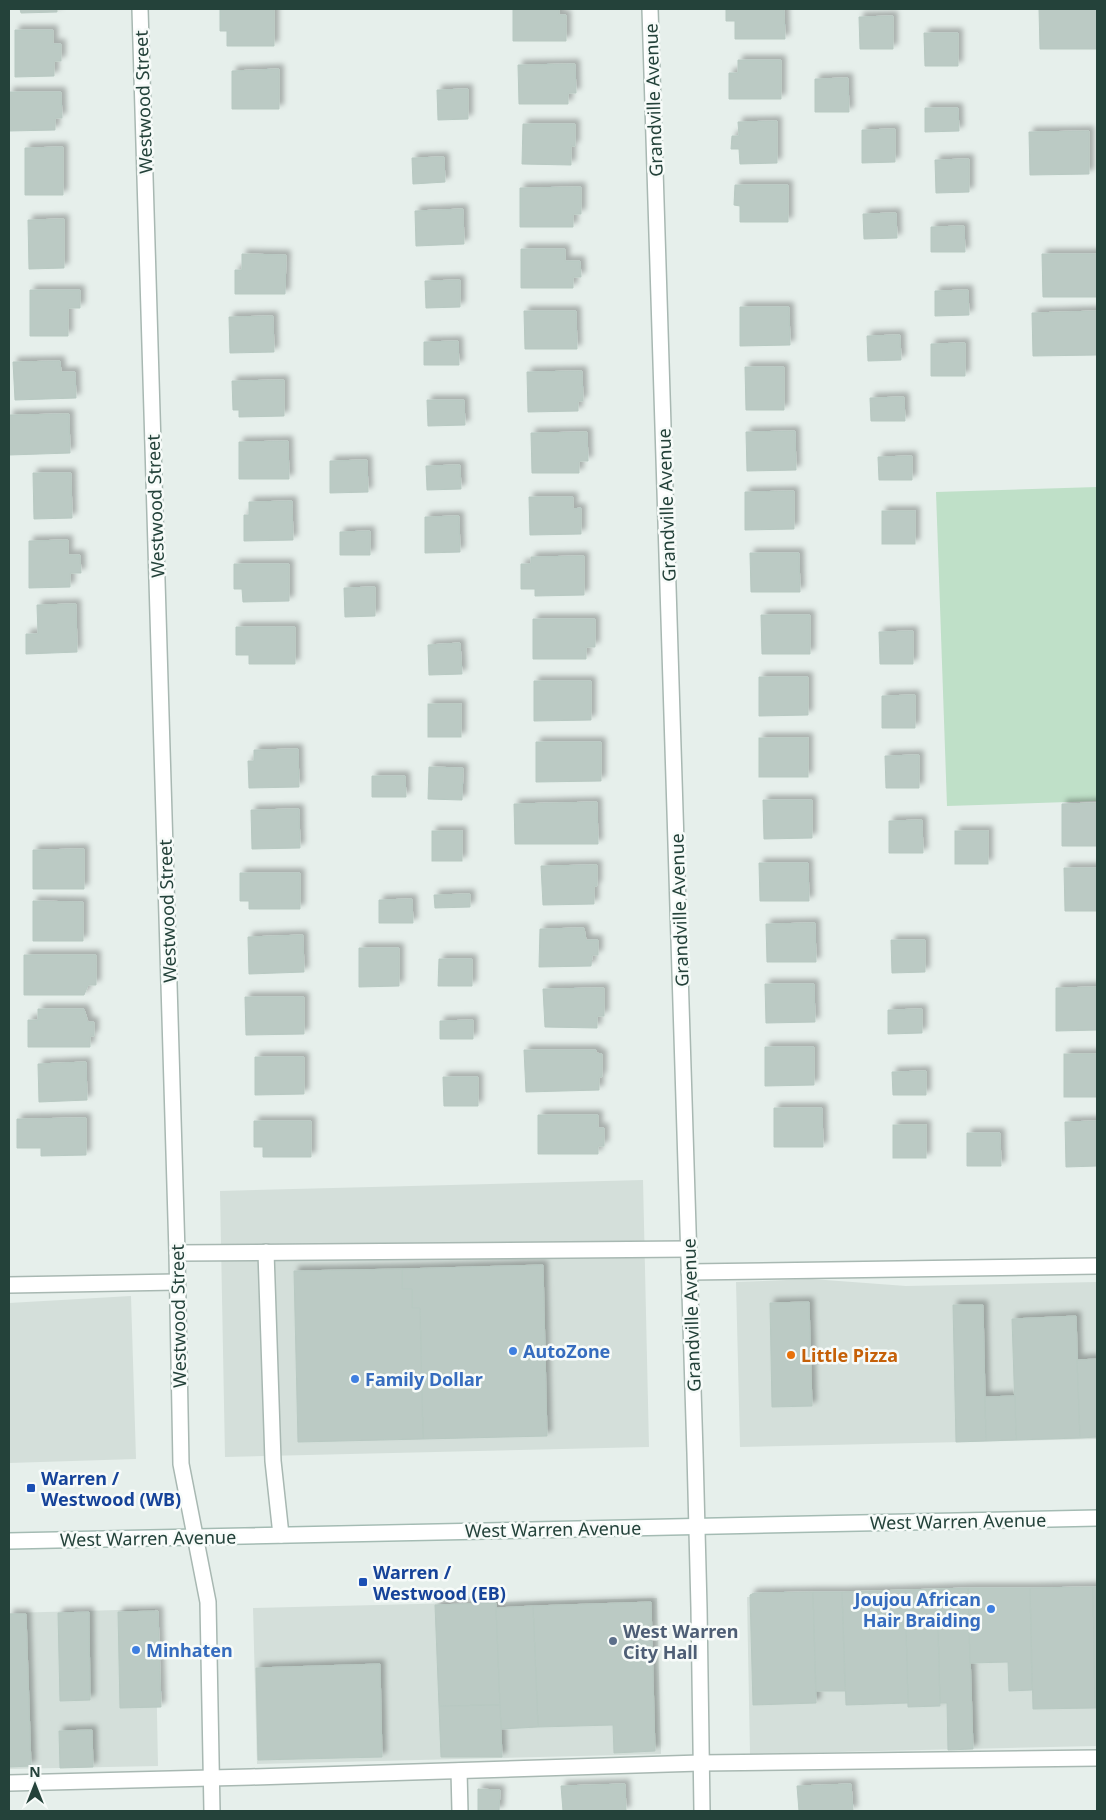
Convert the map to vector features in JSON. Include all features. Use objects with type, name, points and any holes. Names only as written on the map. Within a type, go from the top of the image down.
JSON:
[{"type":"street","name":"Westwood Street","points":[[140,9],[177,1253],[181,1464],[208,1602],[212,1811]]},
{"type":"street","name":"Grandville Avenue","points":[[650,9],[700,1608],[700,1763],[702,1811]]},
{"type":"street","points":[[177,1253],[689,1249]]},
{"type":"street","points":[[266,1252],[273,1461],[281,1535]]},
{"type":"street","points":[[689,1272],[1097,1266]]},
{"type":"street","points":[[9,1285],[177,1282]]},
{"type":"street","name":"West Warren Avenue","points":[[9,1540],[1097,1518]]},
{"type":"street","points":[[9,1783],[700,1763],[1097,1758]]},
{"type":"street","points":[[459,1771],[460,1811]]},
{"type":"shaded area","points":[[643,1180],[649,1447],[225,1457],[220,1191]]},
{"type":"shaded area","points":[[812,1279],[906,1286],[1097,1282],[1097,1439],[740,1447],[736,1282]]},
{"type":"shaded area","points":[[131,1296],[136,1459],[9,1463],[9,1303]]},
{"type":"shaded area","points":[[1097,1588],[1097,1746],[750,1754],[747,1597]]},
{"type":"shaded area","points":[[657,1598],[661,1754],[257,1764],[253,1608]]},
{"type":"shaded area","points":[[155,1609],[158,1766],[9,1769],[9,1613]]},
{"type":"green space","points":[[1097,487],[1097,801],[947,806],[936,492]]},
{"type":"building","points":[[20,9],[57,9],[57,12],[21,13]]},
{"type":"building","points":[[220,9],[274,9],[274,46],[227,46],[227,31],[220,31]]},
{"type":"building","points":[[513,9],[559,9],[559,15],[566,15],[566,41],[513,41]]},
{"type":"building","points":[[726,9],[784,9],[785,39],[735,39],[735,21],[726,21]]},
{"type":"building","points":[[1039,9],[1097,9],[1097,49],[1040,49]]},
{"type":"building","points":[[893,16],[893,49],[860,49],[859,17]]},
{"type":"building","points":[[15,30],[53,30],[53,44],[61,44],[61,61],[54,61],[54,76],[15,77]]},
{"type":"building","points":[[924,33],[958,33],[958,66],[925,66]]},
{"type":"building","points":[[738,60],[781,60],[781,99],[729,99],[729,73],[738,73]]},
{"type":"building","points":[[575,64],[576,93],[568,93],[568,104],[519,104],[518,65]]},
{"type":"building","points":[[279,69],[279,109],[232,109],[232,71]]},
{"type":"building","points":[[848,78],[849,112],[815,112],[815,79]]},
{"type":"building","points":[[468,89],[468,119],[438,120],[437,90]]},
{"type":"building","points":[[9,92],[61,92],[62,118],[55,118],[55,130],[9,131]]},
{"type":"building","points":[[925,108],[958,108],[959,131],[925,132]]},
{"type":"building","points":[[777,121],[777,163],[740,164],[739,149],[731,149],[732,136],[739,136],[738,122]]},
{"type":"building","points":[[523,124],[575,124],[575,146],[571,146],[571,165],[522,164]]},
{"type":"building","points":[[895,129],[895,162],[862,163],[862,130]]},
{"type":"building","points":[[1089,131],[1089,174],[1030,175],[1029,132]]},
{"type":"building","points":[[63,147],[63,195],[25,195],[25,148]]},
{"type":"building","points":[[444,157],[445,182],[413,184],[412,158]]},
{"type":"building","points":[[969,159],[969,192],[936,193],[935,160]]},
{"type":"building","points":[[735,185],[788,185],[788,222],[740,222],[740,206],[734,205]]},
{"type":"building","points":[[581,187],[581,214],[573,214],[573,227],[520,227],[520,188]]},
{"type":"building","points":[[463,209],[464,244],[416,246],[415,211]]},
{"type":"building","points":[[896,213],[897,238],[864,239],[863,214]]},
{"type":"building","points":[[64,219],[64,268],[29,269],[28,220]]},
{"type":"building","points":[[964,226],[965,252],[931,252],[931,227]]},
{"type":"building","points":[[521,249],[565,249],[565,261],[580,261],[581,277],[573,277],[573,288],[521,288]]},
{"type":"building","points":[[242,254],[286,255],[285,294],[235,294],[235,270],[242,270]]},
{"type":"building","points":[[1042,254],[1097,254],[1097,297],[1043,297]]},
{"type":"building","points":[[460,280],[460,307],[426,308],[425,281]]},
{"type":"building","points":[[30,290],[80,290],[80,308],[68,308],[68,336],[30,336]]},
{"type":"building","points":[[968,290],[969,315],[935,316],[935,291]]},
{"type":"building","points":[[740,307],[789,307],[790,345],[740,346]]},
{"type":"building","points":[[524,311],[576,311],[577,349],[525,349]]},
{"type":"building","points":[[1097,311],[1097,355],[1033,356],[1032,313]]},
{"type":"building","points":[[273,316],[274,352],[230,353],[229,317]]},
{"type":"building","points":[[900,335],[901,360],[868,361],[867,336]]},
{"type":"building","points":[[458,341],[459,365],[424,365],[424,342]]},
{"type":"building","points":[[965,343],[965,376],[931,376],[931,344]]},
{"type":"building","points":[[60,361],[61,372],[75,372],[76,398],[15,400],[13,362]]},
{"type":"building","points":[[745,367],[784,367],[784,410],[746,410]]},
{"type":"building","points":[[582,371],[583,401],[578,401],[578,411],[528,412],[527,372]]},
{"type":"building","points":[[284,380],[284,416],[239,417],[239,410],[233,410],[232,381]]},
{"type":"building","points":[[904,397],[905,421],[871,421],[870,398]]},
{"type":"building","points":[[427,400],[464,400],[465,425],[428,426]]},
{"type":"building","points":[[69,414],[70,453],[9,455],[9,415]]},
{"type":"building","points":[[795,431],[796,470],[747,471],[746,432]]},
{"type":"building","points":[[587,432],[588,461],[579,461],[579,473],[532,473],[531,433]]},
{"type":"building","points":[[288,441],[289,479],[239,479],[239,442]]},
{"type":"building","points":[[912,456],[912,480],[879,480],[878,457]]},
{"type":"building","points":[[367,460],[368,492],[330,493],[330,461]]},
{"type":"building","points":[[460,465],[461,489],[427,490],[426,466]]},
{"type":"building","points":[[33,473],[71,473],[72,518],[34,519]]},
{"type":"building","points":[[794,491],[794,529],[745,530],[745,492]]},
{"type":"building","points":[[529,497],[573,497],[573,509],[581,508],[581,534],[530,535]]},
{"type":"building","points":[[292,501],[293,540],[244,541],[244,515],[249,515],[249,502]]},
{"type":"building","points":[[882,511],[915,511],[915,544],[882,544]]},
{"type":"building","points":[[459,516],[460,552],[425,553],[425,517]]},
{"type":"building","points":[[370,531],[370,555],[340,555],[340,532]]},
{"type":"building","points":[[68,540],[68,555],[80,555],[81,573],[70,573],[70,587],[29,588],[29,541]]},
{"type":"building","points":[[750,553],[799,553],[800,592],[751,592]]},
{"type":"building","points":[[584,556],[584,595],[535,596],[535,589],[521,589],[521,564],[531,564],[531,557]]},
{"type":"building","points":[[234,564],[289,564],[289,601],[243,602],[242,589],[234,589]]},
{"type":"building","points":[[375,587],[375,616],[345,617],[344,588]]},
{"type":"building","points":[[76,604],[77,652],[26,654],[26,634],[38,634],[37,605]]},
{"type":"building","points":[[761,615],[810,615],[810,654],[762,654]]},
{"type":"building","points":[[533,619],[595,619],[595,647],[586,647],[586,659],[533,659]]},
{"type":"building","points":[[236,627],[295,627],[295,664],[249,664],[249,655],[236,655]]},
{"type":"building","points":[[913,631],[913,664],[880,664],[879,632]]},
{"type":"building","points":[[460,643],[462,674],[429,675],[428,645]]},
{"type":"building","points":[[759,677],[808,677],[808,715],[759,716]]},
{"type":"building","points":[[534,681],[591,681],[591,720],[534,721]]},
{"type":"building","points":[[915,695],[915,728],[882,728],[882,696]]},
{"type":"building","points":[[428,704],[461,704],[461,737],[428,737]]},
{"type":"building","points":[[759,738],[808,738],[808,777],[759,777]]},
{"type":"building","points":[[536,742],[601,742],[601,781],[536,782]]},
{"type":"building","points":[[298,749],[299,787],[249,788],[248,761],[254,761],[254,750]]},
{"type":"building","points":[[919,755],[919,788],[886,788],[885,756]]},
{"type":"building","points":[[429,767],[463,768],[462,800],[428,799]]},
{"type":"building","points":[[372,776],[405,776],[406,797],[372,797]]},
{"type":"building","points":[[763,800],[812,800],[812,838],[764,839]]},
{"type":"building","points":[[597,802],[598,844],[515,844],[514,804]]},
{"type":"building","points":[[1097,803],[1097,846],[1062,846],[1062,804]]},
{"type":"building","points":[[299,809],[300,848],[252,849],[251,810]]},
{"type":"building","points":[[922,820],[923,853],[889,853],[889,821]]},
{"type":"building","points":[[432,831],[462,831],[462,861],[432,861]]},
{"type":"building","points":[[955,831],[988,831],[988,864],[955,864]]},
{"type":"building","points":[[84,849],[84,889],[33,889],[33,850]]},
{"type":"building","points":[[759,863],[808,863],[809,901],[760,901]]},
{"type":"building","points":[[597,865],[597,886],[594,886],[594,904],[543,905],[541,866]]},
{"type":"building","points":[[1064,868],[1097,868],[1097,911],[1065,911]]},
{"type":"building","points":[[240,873],[300,873],[300,909],[249,909],[249,901],[240,901]]},
{"type":"building","points":[[470,894],[470,907],[435,908],[434,895]]},
{"type":"building","points":[[412,899],[413,923],[379,923],[379,900]]},
{"type":"building","points":[[33,901],[83,902],[83,941],[33,941]]},
{"type":"building","points":[[815,923],[816,962],[767,962],[766,924]]},
{"type":"building","points":[[584,928],[586,940],[598,940],[598,955],[592,955],[591,966],[539,967],[540,929]]},
{"type":"building","points":[[303,935],[304,972],[249,974],[248,937]]},
{"type":"building","points":[[891,940],[925,940],[925,972],[892,973]]},
{"type":"building","points":[[359,948],[399,948],[399,986],[359,987]]},
{"type":"building","points":[[24,955],[96,955],[96,985],[88,985],[84,995],[24,995]]},
{"type":"building","points":[[439,959],[472,959],[472,986],[438,986]]},
{"type":"building","points":[[765,984],[814,984],[815,1022],[766,1023]]},
{"type":"building","points":[[1097,987],[1097,1030],[1056,1031],[1056,988]]},
{"type":"building","points":[[604,988],[604,1016],[597,1016],[597,1028],[545,1027],[543,989]]},
{"type":"building","points":[[245,997],[304,997],[304,1034],[246,1035]]},
{"type":"building","points":[[38,1009],[84,1009],[88,1022],[94,1022],[94,1036],[90,1036],[90,1047],[28,1047],[28,1020],[38,1020]]},
{"type":"building","points":[[922,1009],[922,1033],[888,1034],[888,1010]]},
{"type":"building","points":[[473,1020],[473,1039],[440,1039],[440,1021]]},
{"type":"building","points":[[765,1047],[814,1047],[814,1085],[765,1086]]},
{"type":"building","points":[[524,1050],[596,1050],[596,1053],[602,1054],[602,1077],[599,1077],[599,1090],[526,1092]]},
{"type":"building","points":[[1064,1054],[1097,1054],[1097,1097],[1064,1097]]},
{"type":"building","points":[[255,1057],[304,1057],[304,1094],[255,1095]]},
{"type":"building","points":[[86,1062],[87,1100],[39,1102],[38,1064]]},
{"type":"building","points":[[926,1071],[926,1095],[893,1095],[892,1072]]},
{"type":"building","points":[[443,1077],[478,1077],[478,1106],[444,1106]]},
{"type":"building","points":[[774,1108],[822,1108],[823,1147],[774,1147]]},
{"type":"building","points":[[538,1115],[598,1115],[598,1128],[604,1128],[604,1146],[598,1146],[598,1154],[538,1154]]},
{"type":"building","points":[[86,1118],[86,1155],[41,1156],[41,1148],[17,1148],[17,1119]]},
{"type":"building","points":[[254,1121],[311,1121],[311,1157],[263,1157],[263,1147],[254,1147]]},
{"type":"building","points":[[1097,1121],[1097,1166],[1066,1167],[1065,1122]]},
{"type":"building","points":[[893,1125],[926,1125],[926,1158],[893,1158]]},
{"type":"building","points":[[967,1133],[1000,1133],[1001,1166],[967,1166]]},
{"type":"building","points":[[543,1265],[547,1436],[423,1439],[420,1308],[412,1308],[412,1289],[402,1289],[402,1269]]},
{"type":"building","points":[[402,1269],[402,1289],[412,1289],[412,1308],[420,1308],[423,1439],[298,1442],[294,1271]]},
{"type":"building","points":[[809,1302],[812,1406],[772,1407],[770,1303]]},
{"type":"building","points":[[953,1305],[983,1305],[986,1441],[956,1442]]},
{"type":"building","points":[[1076,1316],[1080,1438],[1016,1440],[1012,1319]]},
{"type":"building","points":[[1097,1359],[1097,1437],[1080,1438],[1077,1360]]},
{"type":"building","points":[[1015,1396],[1016,1440],[986,1441],[985,1397]]},
{"type":"building","points":[[1093,1587],[1095,1708],[1033,1709],[1030,1588]]},
{"type":"building","points":[[1093,1587],[1097,1587],[1097,1708],[1095,1708]]},
{"type":"building","points":[[968,1588],[973,1749],[948,1750],[947,1703],[940,1703],[937,1589]]},
{"type":"building","points":[[968,1588],[1030,1588],[1032,1690],[1009,1691],[1008,1662],[970,1663]]},
{"type":"building","points":[[937,1589],[940,1706],[908,1707],[905,1590]]},
{"type":"building","points":[[905,1590],[908,1703],[846,1705],[842,1592]]},
{"type":"building","points":[[813,1592],[816,1703],[753,1705],[750,1595],[754,1593]]},
{"type":"building","points":[[813,1592],[842,1592],[845,1691],[816,1691]]},
{"type":"building","points":[[651,1602],[655,1751],[614,1753],[613,1725],[538,1727],[533,1606]]},
{"type":"building","points":[[496,1603],[500,1705],[439,1706],[435,1605]]},
{"type":"building","points":[[533,1606],[538,1727],[501,1729],[496,1608]]},
{"type":"building","points":[[158,1611],[161,1707],[120,1708],[118,1612]]},
{"type":"building","points":[[89,1612],[90,1700],[60,1701],[58,1613]]},
{"type":"building","points":[[9,1614],[26,1614],[31,1766],[9,1767]]},
{"type":"building","points":[[380,1664],[382,1757],[258,1760],[256,1668]]},
{"type":"building","points":[[500,1705],[502,1757],[441,1757],[439,1706]]},
{"type":"building","points":[[92,1730],[93,1767],[60,1768],[59,1731]]},
{"type":"building","points":[[625,1784],[626,1811],[563,1811],[561,1786]]},
{"type":"building","points":[[851,1784],[853,1811],[799,1811],[797,1786]]},
{"type":"building","points":[[478,1789],[500,1790],[499,1811],[478,1811]]},
{"type":"place","name":"AutoZone","points":[[513,1351]]},
{"type":"place","name":"Little Pizza","points":[[791,1355]]},
{"type":"place","name":"Family Dollar","points":[[355,1379]]},
{"type":"place","name":"Warren / Westwood (WB)","points":[[31,1488]]},
{"type":"place","name":"Warren / Westwood (EB)","points":[[363,1582]]},
{"type":"place","name":"Joujou African Hair Braiding","points":[[991,1609]]},
{"type":"place","name":"West Warren City Hall","points":[[613,1641]]},
{"type":"place","name":"Minhaten","points":[[136,1650]]}]
